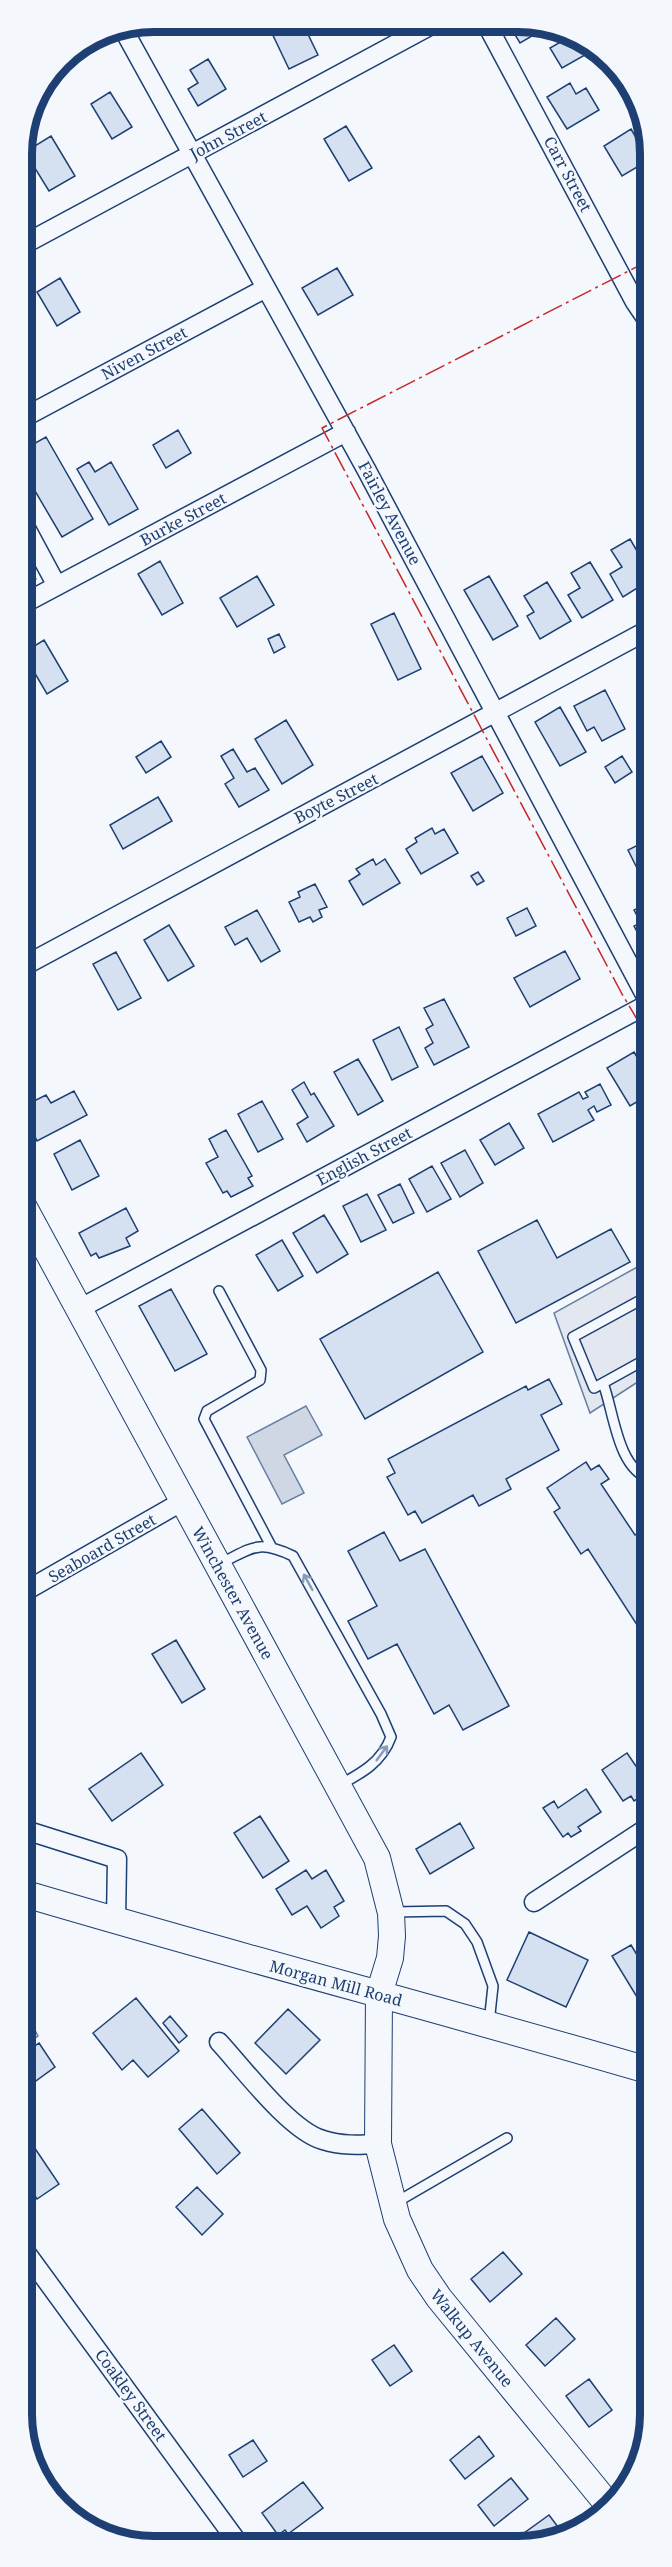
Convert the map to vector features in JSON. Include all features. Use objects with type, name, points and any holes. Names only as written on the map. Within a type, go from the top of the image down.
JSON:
[{"type":"street","name":"John Street","points":[[32,240],[418,32]]},
{"type":"street","name":"Carr Street","points":[[491,32],[640,309]]},
{"type":"street","name":"Fairley Avenue","points":[[126,35],[346,432],[640,985]]},
{"type":"street","name":"Niven Street","points":[[32,413],[266,288]]},
{"type":"street","name":"Burke Street","points":[[32,600],[346,432]]},
{"type":"street","points":[[32,539],[57,586]]},
{"type":"street","name":"Boyte Street","points":[[32,962],[640,634]]},
{"type":"street","name":"English Street","points":[[79,1309],[640,1009]]},
{"type":"street","name":"Winchester Avenue","points":[[32,1222],[314,1739],[336,1787],[376,1858],[391,1912],[390,1958],[379,1994]]},
{"type":"street","name":"Seaboard Street","points":[[32,1587],[183,1501]]},
{"type":"street","points":[[32,1832],[117,1858],[116,1921]]},
{"type":"street","points":[[534,1902],[640,1833]]},
{"type":"street","name":"Morgan Mill Road","points":[[32,1896],[489,2023],[640,2068]]},
{"type":"street","name":"Walkup Avenue","points":[[379,1994],[378,2144],[393,2204],[420,2270],[439,2298],[604,2501]]},
{"type":"street","points":[[219,2042],[295,2125],[321,2140],[351,2145],[378,2144]]},
{"type":"street","name":"Coakley Street","points":[[32,2261],[233,2536]]},
{"type":"lane","points":[[219,1291],[261,1371],[260,1380],[207,1411],[204,1419],[271,1546]]},
{"type":"lane","points":[[640,1300],[573,1337],[594,1388],[640,1363]]},
{"type":"lane","points":[[603,1383],[621,1449],[640,1473]]},
{"type":"lane","points":[[218,1565],[258,1546],[271,1546],[293,1556],[391,1737],[385,1753],[362,1773],[336,1787]]},
{"type":"lane","points":[[391,1912],[446,1911],[465,1924],[477,1942],[493,1986],[489,2023]]},
{"type":"lane","points":[[393,2204],[507,2138]]},
{"type":"shaded area","points":[[640,1266],[640,1380],[590,1413],[554,1313]]},
{"type":"shaded area","points":[[306,1406],[322,1435],[284,1455],[304,1493],[282,1504],[247,1437]]},
{"type":"shaded area","points":[[32,2024],[38,2036],[32,2040]]},
{"type":"building","points":[[271,32],[307,32],[318,55],[289,69]]},
{"type":"building","points":[[513,32],[537,33],[520,43]]},
{"type":"building","points":[[563,40],[588,53],[562,68],[550,48]]},
{"type":"building","points":[[208,59],[226,89],[198,106],[188,89],[198,83],[190,70]]},
{"type":"building","points":[[570,83],[576,94],[586,88],[599,110],[567,129],[547,97]]},
{"type":"building","points":[[110,92],[132,127],[112,139],[91,104]]},
{"type":"building","points":[[346,126],[372,168],[349,181],[324,139]]},
{"type":"building","points":[[631,129],[639,143],[640,165],[622,176],[604,146]]},
{"type":"building","points":[[51,136],[75,176],[49,191],[32,163],[32,148]]},
{"type":"building","points":[[337,268],[353,295],[318,315],[302,288]]},
{"type":"building","points":[[60,278],[80,312],[57,326],[37,292]]},
{"type":"building","points":[[178,430],[191,453],[166,468],[153,445]]},
{"type":"building","points":[[46,437],[93,519],[62,537],[32,486],[32,445]]},
{"type":"building","points":[[89,462],[95,472],[111,462],[138,509],[109,525],[77,469]]},
{"type":"building","points":[[630,539],[640,556],[640,586],[623,597],[610,574],[622,567],[611,550]]},
{"type":"building","points":[[160,561],[183,603],[162,615],[138,574]]},
{"type":"building","points":[[590,562],[613,600],[582,618],[568,595],[580,588],[571,573]]},
{"type":"building","points":[[257,576],[274,605],[237,627],[220,598]]},
{"type":"building","points":[[489,576],[518,626],[493,640],[464,590]]},
{"type":"building","points":[[547,582],[571,621],[540,639],[527,616],[534,612],[524,596]]},
{"type":"building","points":[[394,613],[421,669],[398,680],[371,624]]},
{"type":"building","points":[[279,634],[285,647],[274,653],[268,639]]},
{"type":"building","points":[[44,640],[68,681],[47,694],[32,668],[32,647]]},
{"type":"building","points":[[605,690],[625,729],[602,741],[594,727],[587,731],[574,706]]},
{"type":"building","points":[[560,707],[586,752],[560,766],[535,722]]},
{"type":"building","points":[[286,720],[313,765],[282,784],[255,739]]},
{"type":"building","points":[[161,741],[171,757],[146,773],[136,757]]},
{"type":"building","points":[[233,749],[247,772],[255,768],[269,790],[239,807],[225,784],[234,778],[221,756]]},
{"type":"building","points":[[482,756],[503,793],[473,811],[451,773]]},
{"type":"building","points":[[622,756],[632,772],[615,783],[605,767]]},
{"type":"building","points":[[158,797],[172,821],[123,849],[110,825]]},
{"type":"building","points":[[432,828],[435,834],[444,829],[458,853],[421,874],[406,849],[417,842],[415,838]]},
{"type":"building","points":[[640,844],[640,874],[628,850]]},
{"type":"building","points":[[373,859],[376,865],[385,859],[400,883],[363,905],[349,881],[360,874],[356,869]]},
{"type":"building","points":[[478,872],[484,881],[477,885],[471,876]]},
{"type":"building","points":[[315,884],[327,907],[319,910],[322,917],[313,922],[310,917],[299,922],[289,902],[300,897],[298,892]]},
{"type":"building","points":[[640,907],[640,921],[634,910]]},
{"type":"building","points":[[527,908],[536,926],[516,936],[507,918]]},
{"type":"building","points":[[257,910],[280,951],[261,962],[247,938],[235,945],[225,927]]},
{"type":"building","points":[[640,923],[640,937],[634,926]]},
{"type":"building","points":[[169,925],[194,966],[168,981],[144,940]]},
{"type":"building","points":[[565,951],[580,979],[530,1007],[514,978]]},
{"type":"building","points":[[116,952],[141,998],[118,1010],[93,964]]},
{"type":"building","points":[[444,999],[469,1047],[434,1065],[425,1048],[433,1043],[426,1029],[433,1025],[424,1008]]},
{"type":"building","points":[[399,1027],[418,1067],[392,1080],[373,1040]]},
{"type":"building","points":[[634,1052],[640,1062],[640,1100],[630,1106],[607,1068]]},
{"type":"building","points":[[358,1059],[383,1101],[358,1115],[334,1072]]},
{"type":"building","points":[[304,1082],[311,1095],[314,1093],[334,1126],[307,1142],[297,1124],[308,1117],[292,1090]]},
{"type":"building","points":[[600,1084],[611,1105],[597,1112],[594,1106],[588,1110],[594,1120],[553,1142],[538,1114],[579,1092],[583,1099],[588,1097],[585,1092]]},
{"type":"building","points":[[74,1091],[87,1115],[37,1141],[32,1130],[32,1102],[46,1095],[51,1103]]},
{"type":"building","points":[[262,1101],[283,1139],[258,1152],[238,1114]]},
{"type":"building","points":[[509,1123],[524,1148],[495,1165],[480,1140]]},
{"type":"building","points":[[226,1130],[252,1176],[248,1178],[253,1186],[231,1197],[227,1191],[223,1193],[206,1163],[218,1157],[209,1139]]},
{"type":"building","points":[[80,1140],[99,1176],[72,1190],[54,1154]]},
{"type":"building","points":[[465,1150],[483,1183],[460,1197],[441,1163]]},
{"type":"building","points":[[432,1166],[451,1199],[427,1212],[409,1179]]},
{"type":"building","points":[[400,1184],[414,1213],[393,1223],[378,1195]]},
{"type":"building","points":[[367,1194],[386,1230],[361,1242],[343,1206]]},
{"type":"building","points":[[126,1208],[138,1231],[126,1238],[130,1246],[99,1258],[96,1253],[91,1256],[79,1233]]},
{"type":"building","points":[[324,1215],[348,1254],[317,1273],[293,1233]]},
{"type":"building","points":[[537,1220],[557,1258],[611,1229],[630,1262],[516,1323],[478,1251]]},
{"type":"building","points":[[282,1240],[303,1276],[278,1291],[256,1255]]},
{"type":"building","points":[[438,1272],[483,1352],[365,1419],[320,1339]]},
{"type":"building","points":[[171,1289],[207,1354],[175,1371],[139,1306]]},
{"type":"building","points":[[549,1379],[562,1404],[541,1415],[559,1450],[506,1479],[511,1489],[479,1506],[473,1495],[422,1523],[415,1511],[408,1515],[387,1477],[395,1473],[388,1459],[526,1386],[528,1390]]},
{"type":"building","points":[[586,1462],[591,1470],[599,1465],[609,1479],[601,1484],[635,1535],[640,1532],[640,1630],[588,1549],[581,1554],[554,1512],[560,1508],[547,1488]]},
{"type":"building","points":[[384,1532],[400,1561],[425,1549],[509,1706],[463,1730],[449,1705],[434,1714],[397,1644],[368,1659],[348,1621],[377,1606],[348,1551]]},
{"type":"building","points":[[176,1640],[205,1689],[182,1703],[152,1654]]},
{"type":"building","points":[[141,1753],[163,1785],[112,1821],[89,1789]]},
{"type":"building","points":[[627,1753],[640,1772],[640,1797],[634,1801],[631,1796],[623,1801],[602,1770]]},
{"type":"building","points":[[586,1789],[601,1812],[578,1827],[581,1831],[571,1837],[568,1833],[563,1837],[543,1808],[554,1801],[558,1808]]},
{"type":"building","points":[[260,1816],[289,1861],[263,1878],[234,1833]]},
{"type":"building","points":[[460,1823],[474,1848],[430,1874],[416,1849]]},
{"type":"building","points":[[306,1870],[312,1879],[326,1870],[344,1901],[334,1907],[339,1916],[321,1928],[307,1906],[292,1915],[276,1889]]},
{"type":"building","points":[[529,1932],[588,1960],[566,2007],[507,1980]]},
{"type":"building","points":[[631,1945],[640,1960],[640,2002],[612,1956]]},
{"type":"building","points":[[136,1998],[179,2051],[148,2077],[133,2060],[122,2070],[93,2033]]},
{"type":"building","points":[[288,2009],[320,2040],[286,2074],[255,2043]]},
{"type":"building","points":[[170,2016],[187,2036],[179,2043],[163,2023]]},
{"type":"building","points":[[39,2043],[55,2067],[32,2084],[32,2048]]},
{"type":"building","points":[[202,2109],[240,2153],[217,2174],[179,2129]]},
{"type":"building","points":[[32,2144],[59,2184],[37,2199],[32,2191]]},
{"type":"building","points":[[197,2187],[223,2214],[202,2235],[176,2207]]},
{"type":"building","points":[[503,2252],[522,2274],[490,2302],[471,2279]]},
{"type":"building","points":[[556,2318],[575,2339],[545,2366],[526,2345]]},
{"type":"building","points":[[394,2345],[412,2371],[390,2386],[372,2360]]},
{"type":"building","points":[[589,2379],[612,2410],[589,2427],[566,2396]]},
{"type":"building","points":[[479,2436],[494,2456],[465,2479],[450,2460]]},
{"type":"building","points":[[253,2440],[267,2461],[243,2477],[229,2455]]},
{"type":"building","points":[[511,2478],[528,2499],[494,2526],[478,2505]]},
{"type":"building","points":[[303,2482],[323,2508],[288,2534],[285,2530],[278,2535],[262,2513]]},
{"type":"building","points":[[549,2515],[559,2529],[535,2534],[520,2536]]},
{"type":"power","points":[[640,265],[322,428],[640,1024]]}]
